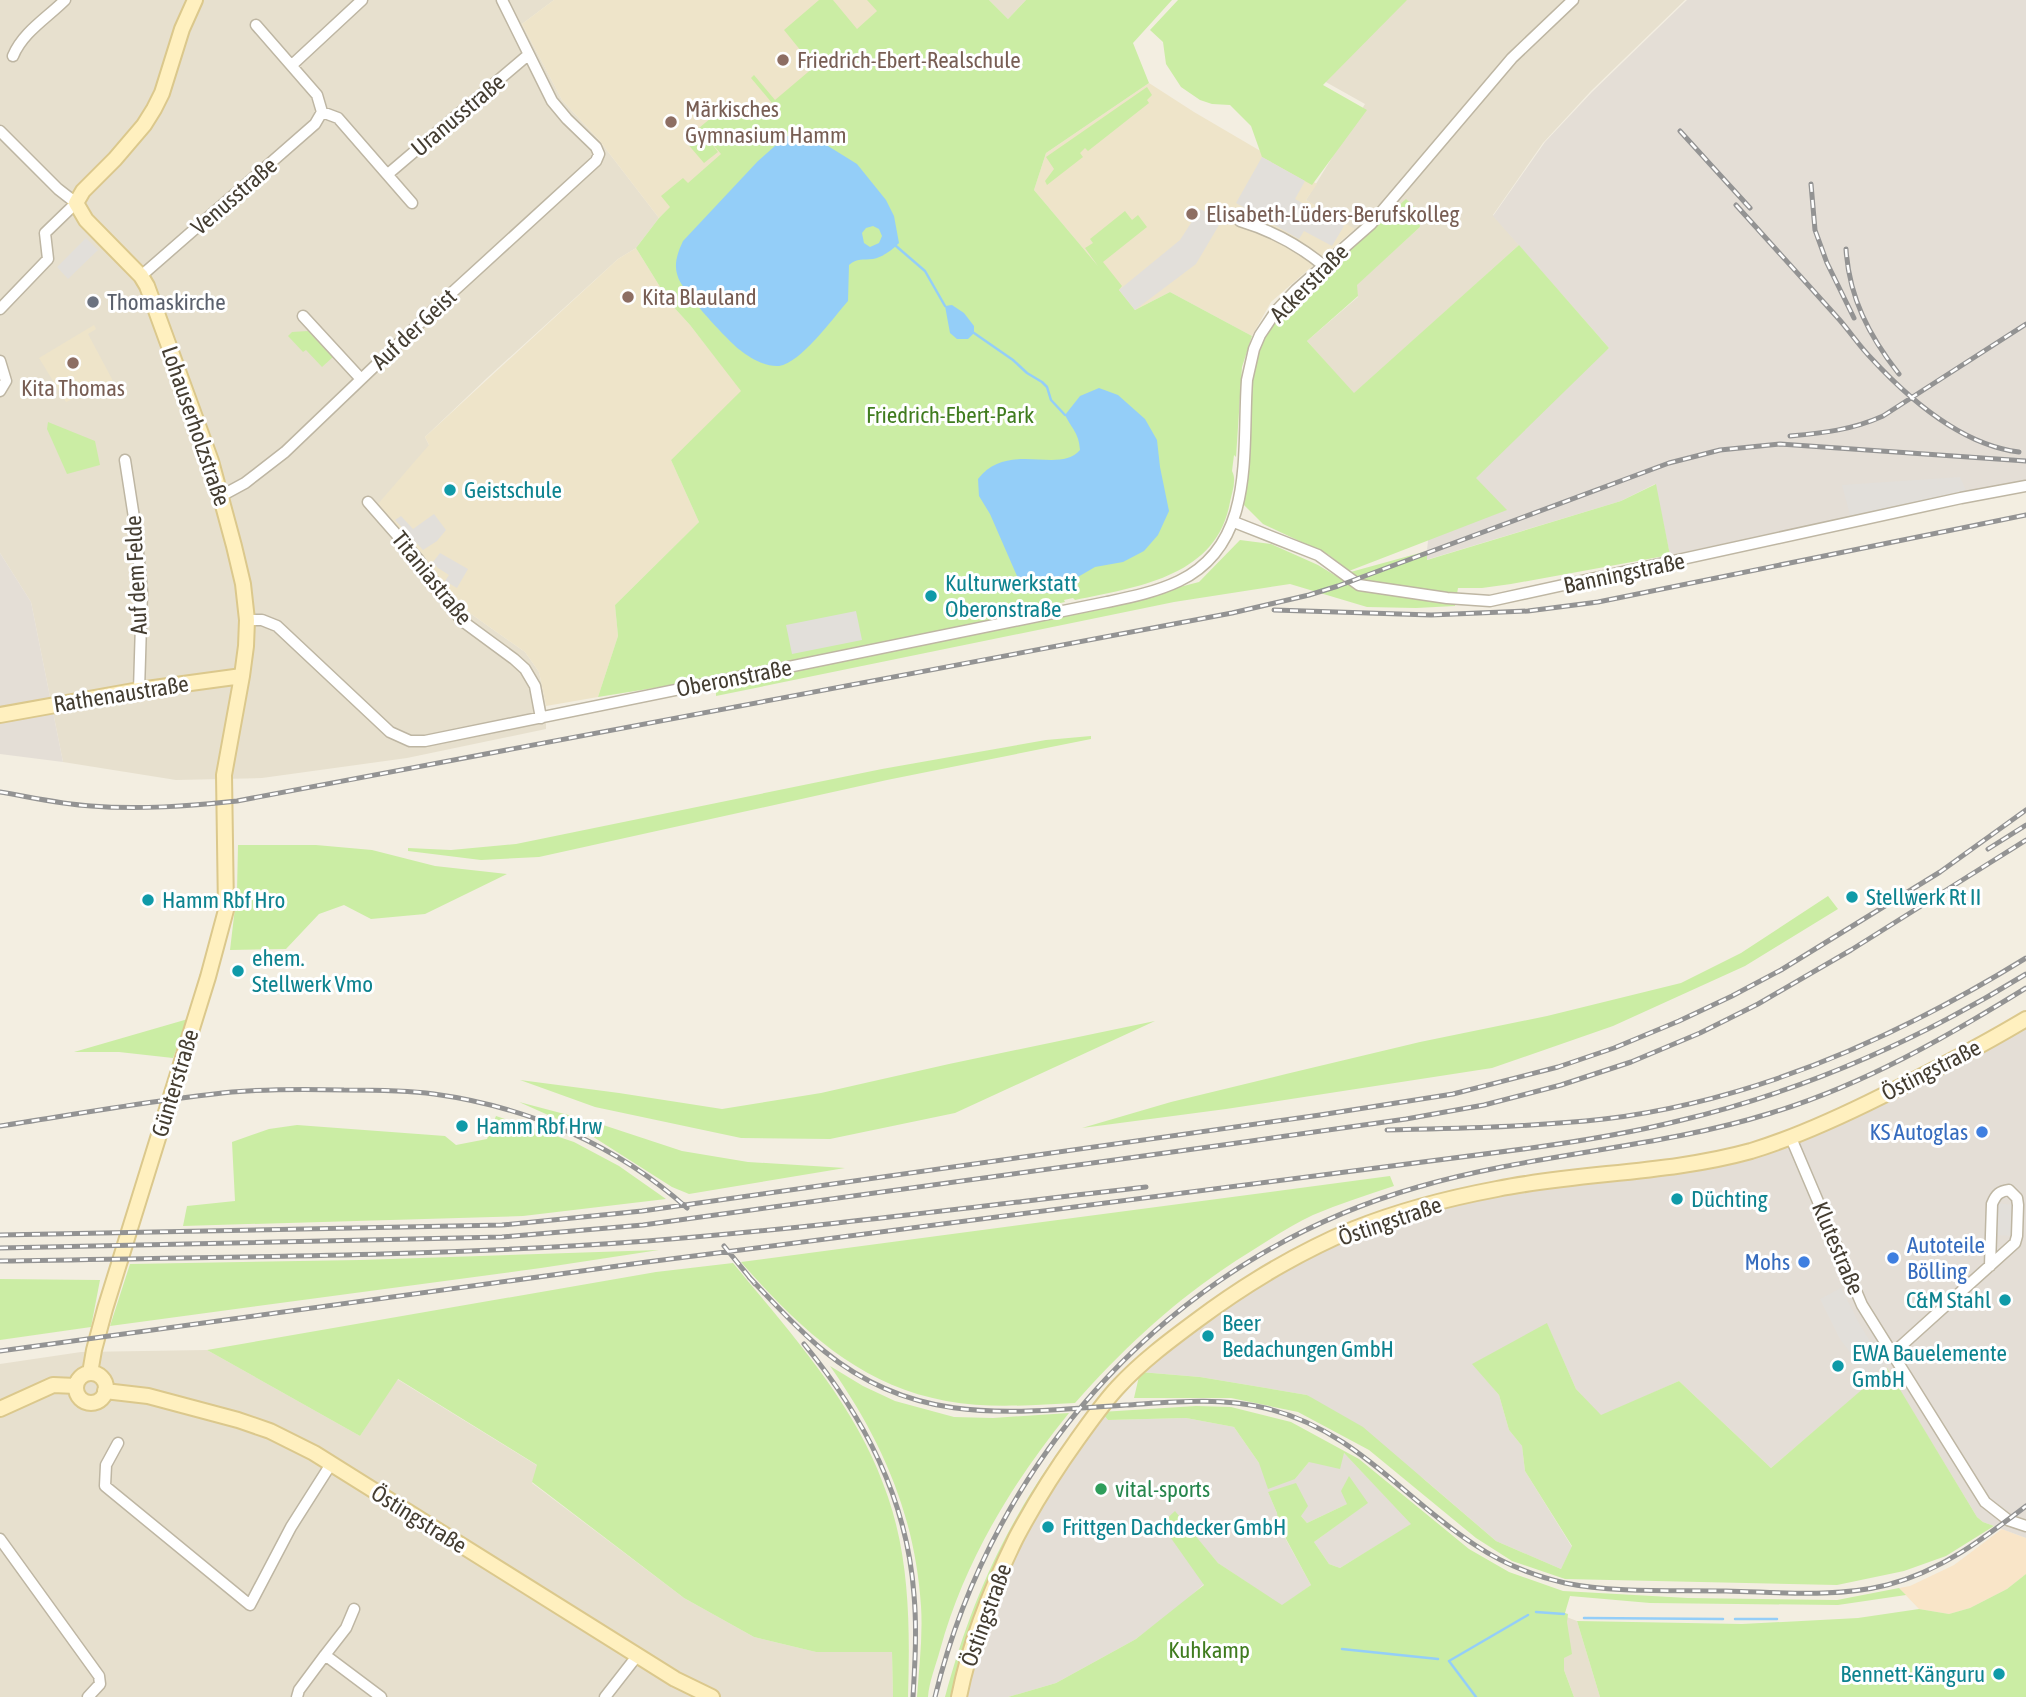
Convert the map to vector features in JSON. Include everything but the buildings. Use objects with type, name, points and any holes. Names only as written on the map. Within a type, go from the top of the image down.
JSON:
[{"type":"street","points":[[0,309],[48,259],[45,233],[144,125],[162,93],[182,29],[195,0]]},
{"type":"street","points":[[292,65],[362,0]]},
{"type":"street","points":[[502,0],[528,55]]},
{"type":"street","name":"Ackerstraße","points":[[1234,522],[1242,480],[1247,380],[1260,335],[1276,311],[1381,213],[1512,58],[1573,0]]},
{"type":"street","points":[[13,56],[18,44],[59,2]]},
{"type":"street","points":[[256,25],[317,95],[322,112],[338,118],[412,203]]},
{"type":"street","name":"Auf der Geist","points":[[221,496],[245,483],[285,452],[445,299],[589,168],[599,154],[596,147],[552,101],[528,55]]},
{"type":"street","name":"Uranusstraße","points":[[388,174],[528,55]]},
{"type":"street","name":"Venusstraße","points":[[141,276],[315,124],[322,112]]},
{"type":"street","points":[[1,133],[58,189],[76,202]]},
{"type":"street","name":"Lohauserholzstraße","points":[[76,202],[86,220],[141,276],[147,286],[211,461],[221,496],[240,573],[247,620],[242,676],[229,743],[224,788]]},
{"type":"street","points":[[1240,221],[1263,228],[1304,251],[1324,266]]},
{"type":"street","points":[[303,316],[361,379]]},
{"type":"street","points":[[0,361],[6,381],[0,391]]},
{"type":"street","name":"Auf dem Felde","points":[[124,460],[135,524],[142,591],[139,690]]},
{"type":"street","name":"Banningstraße","points":[[1234,522],[1318,555],[1359,585],[1447,598],[1490,601],[2026,486]]},
{"type":"street","name":"Titaniastraße","points":[[368,502],[418,559],[461,620],[526,669],[535,686],[541,718]]},
{"type":"street","name":"Oberonstraße","points":[[247,620],[262,620],[277,626],[390,732],[410,741],[425,741],[1042,616],[1156,590],[1182,580],[1207,561],[1227,537],[1234,522]]},
{"type":"street","name":"Rathenaustraße","points":[[0,715],[139,690],[242,676]]},
{"type":"street","name":"Günterstraße","points":[[90,1373],[102,1321],[223,923],[227,891],[224,788]]},
{"type":"street","name":"Östingstraße","points":[[958,1697],[976,1633],[994,1584],[1026,1518],[1066,1455],[1118,1387],[1167,1342],[1242,1288],[1288,1261],[1353,1230],[1424,1207],[1495,1189],[1536,1182],[1594,1174],[1650,1171],[1748,1152],[1791,1138],[1930,1072],[2026,1019]]},
{"type":"street","name":"Klutestraße","points":[[1791,1138],[1862,1305],[1985,1502],[2008,1521],[2026,1526]]},
{"type":"street","points":[[1892,1353],[1990,1266],[2015,1243],[2018,1205],[2017,1198],[2009,1190],[2001,1191],[1992,1204],[1990,1266]]},
{"type":"street","points":[[90,1373],[102,1378],[106,1391],[96,1402],[86,1402],[78,1396],[76,1387],[79,1378],[90,1373]]},
{"type":"street","points":[[0,1409],[53,1385],[76,1387]]},
{"type":"street","name":"Östingstraße","points":[[106,1391],[148,1396],[270,1431],[331,1464],[688,1687],[712,1697]]},
{"type":"street","points":[[118,1443],[106,1465],[105,1486],[250,1605],[291,1526],[331,1464]]},
{"type":"street","points":[[0,1539],[99,1676],[100,1684],[88,1697]]},
{"type":"street","points":[[297,1697],[299,1690],[346,1628],[354,1609]]},
{"type":"street","points":[[326,1655],[381,1697]]},
{"type":"street","points":[[605,1697],[638,1656]]},
{"type":"shaded area","points":[[0,0],[554,0],[522,24],[562,100],[599,140],[659,218],[636,248],[618,259],[425,437],[467,611],[525,652],[539,672],[546,706],[546,729],[407,758],[262,778],[176,780],[63,762],[31,602],[0,553]]},
{"type":"shaded area","name":"Märkisches Gymnasium Hamm","points":[[554,0],[889,0],[659,218],[599,140],[562,100],[522,24]]},
{"type":"shaded area","points":[[989,0],[1026,0],[1008,19]]},
{"type":"shaded area","points":[[1406,0],[1685,0],[1591,91],[1543,143],[1493,215],[1519,245],[1354,394],[1307,341],[1358,297],[1356,285],[1420,227],[1364,236],[1306,200],[1365,104],[1324,81]]},
{"type":"shaded area","points":[[1687,0],[2026,0],[2026,480],[1670,555],[1655,484],[1621,501],[1426,560],[1433,493],[1609,348],[1493,216],[1545,142],[1592,92]]},
{"type":"shaded area","name":"Elisabeth-Lüders-Berufskolleg","points":[[1149,83],[1317,184],[1306,200],[1355,229],[1271,302],[1252,336],[1170,292],[1135,310],[1034,190],[1046,153]]},
{"type":"shaded area","points":[[1262,157],[1305,181],[1295,199],[1344,226],[1332,246],[1304,231],[1299,239],[1236,203]]},
{"type":"shaded area","points":[[1200,209],[1222,220],[1196,264],[1135,310],[1119,290],[1180,240]]},
{"type":"shaded area","points":[[86,238],[98,250],[68,279],[57,267]]},
{"type":"shaded area","points":[[636,248],[670,303],[742,391],[671,460],[699,522],[615,605],[618,636],[598,697],[546,706],[539,672],[525,652],[467,611],[378,504],[429,445],[425,437],[618,259]]},
{"type":"shaded area","name":"Kita Thomas","points":[[94,325],[96,329],[88,334],[113,381],[66,402],[39,358]]},
{"type":"shaded area","points":[[1960,477],[1967,493],[1851,519],[1842,485]]},
{"type":"shaded area","points":[[434,514],[446,530],[437,541],[423,550],[395,520],[401,516],[413,529]]},
{"type":"shaded area","points":[[0,553],[31,602],[63,762],[0,754]]},
{"type":"shaded area","points":[[440,553],[468,569],[457,588],[445,581],[449,575],[433,562]]},
{"type":"shaded area","points":[[856,611],[862,640],[792,654],[786,625]]},
{"type":"shaded area","points":[[2026,1021],[2026,1538],[1983,1522],[1977,1517],[1887,1369],[1771,1468],[1679,1381],[1601,1416],[1576,1389],[1547,1324],[1473,1364],[1499,1395],[1509,1430],[1522,1446],[1525,1471],[1572,1547],[1561,1569],[1496,1541],[1425,1480],[1307,1395],[1200,1377],[1140,1372],[1171,1342],[1303,1252],[1419,1208],[1597,1177],[1806,1134]]},
{"type":"shaded area","points":[[1997,1203],[2014,1205],[2013,1236],[1995,1235]]},
{"type":"shaded area","points":[[1841,1288],[1861,1327],[1885,1364],[1868,1377],[1840,1339],[1820,1299]]},
{"type":"shaded area","points":[[207,1350],[360,1436],[397,1379],[538,1466],[532,1483],[684,1598],[754,1637],[816,1652],[892,1652],[893,1697],[0,1697],[0,1364],[81,1352]]},
{"type":"shaded area","points":[[1101,1412],[1108,1420],[1186,1418],[1234,1427],[1259,1463],[1295,1479],[1309,1462],[1343,1452],[1412,1524],[1340,1568],[1329,1564],[1314,1542],[1367,1503],[1347,1504],[1307,1523],[1268,1492],[1277,1513],[1278,1525],[1311,1585],[1282,1606],[1218,1563],[1175,1512],[1162,1524],[1204,1584],[1183,1603],[1136,1639],[1056,1683],[1008,1697],[965,1697],[968,1675],[1011,1548]]},
{"type":"shaded area","points":[[2002,1529],[2026,1538],[2026,1574],[2007,1589],[1970,1608],[1949,1614],[1919,1609],[1899,1588],[1910,1586],[1954,1565]]},
{"type":"shaded area","points":[[1564,1616],[1577,1621],[1600,1697],[1574,1697],[1564,1670]]},
{"type":"green space","name":"Friedrich-Ebert-Park","points":[[819,0],[833,0],[857,29],[877,11],[867,0],[989,0],[1008,19],[1026,0],[1172,0],[1133,43],[1149,83],[1046,153],[1034,190],[1098,266],[1085,248],[1093,243],[1090,239],[1125,211],[1132,220],[1138,215],[1147,227],[1103,262],[1122,286],[1119,290],[1135,310],[1170,292],[1252,336],[1242,367],[1236,457],[1234,455],[1232,471],[1234,486],[1230,502],[1222,527],[1209,547],[1192,563],[1148,583],[1075,600],[1064,600],[1065,602],[865,654],[598,697],[618,636],[615,605],[699,522],[671,460],[741,391],[670,303],[636,248],[670,207],[661,196],[683,178],[688,183],[721,154],[708,139],[718,152],[704,163],[686,142],[699,128],[724,107],[734,120],[743,112],[751,121],[772,103],[751,78],[754,75],[775,100],[814,67],[784,30]]},
{"type":"green space","points":[[1178,0],[1407,0],[1323,85],[1367,110],[1312,185],[1262,157],[1251,126],[1230,105],[1200,100],[1181,87],[1166,64],[1163,42],[1150,30]]},
{"type":"green space","points":[[1147,87],[1152,95],[1147,100],[1149,103],[1088,151],[1085,148],[1080,153],[1083,157],[1047,185],[1045,181],[1054,169],[1046,157]]},
{"type":"green space","points":[[1406,199],[1419,211],[1420,227],[1357,285],[1358,296],[1307,341],[1354,393],[1519,245],[1609,348],[1476,478],[1507,510],[1349,571],[1329,555],[1263,524],[1240,501],[1247,380],[1260,335],[1298,296]]},
{"type":"green space","points":[[308,331],[333,357],[322,367],[288,336],[292,332]]},
{"type":"green space","points":[[48,422],[95,441],[100,465],[67,474],[47,429]]},
{"type":"green space","points":[[1656,484],[1670,555],[1511,584],[1458,588],[1455,606],[1367,607],[1290,584],[1174,602],[716,696],[716,689],[1141,597],[1199,582],[1240,540],[1271,544],[1336,576],[1427,551],[1427,560],[1621,501]]},
{"type":"green space","points":[[1091,736],[1091,739],[887,780],[539,857],[481,860],[408,851],[408,848],[451,850],[516,844],[882,769],[1046,740]]},
{"type":"green space","points":[[238,845],[316,845],[372,850],[435,866],[507,874],[425,914],[371,919],[344,905],[319,914],[286,949],[230,950],[237,891]]},
{"type":"green space","points":[[1828,896],[1838,909],[1745,966],[1613,1026],[1492,1068],[1082,1128],[1171,1102],[1286,1074],[1681,983],[1741,953]]},
{"type":"green space","points":[[188,1019],[173,1058],[119,1052],[74,1052]]},
{"type":"green space","points":[[1155,1021],[955,1113],[830,1139],[741,1138],[595,1107],[520,1080],[722,1109],[821,1093]]},
{"type":"green space","points":[[519,1102],[591,1121],[682,1151],[748,1162],[845,1168],[689,1194],[672,1187],[584,1131]]},
{"type":"green space","points":[[496,1116],[574,1142],[619,1166],[666,1199],[523,1216],[183,1226],[187,1206],[235,1201],[232,1142],[269,1129],[297,1125],[445,1136],[456,1145],[487,1139]]},
{"type":"green space","points":[[1390,1176],[1394,1186],[1305,1219],[1203,1283],[1137,1339],[1075,1403],[978,1405],[946,1401],[885,1382],[857,1367],[808,1330],[741,1262]]},
{"type":"green space","points":[[659,1250],[541,1268],[110,1326],[130,1264]]},
{"type":"green space","points":[[733,1263],[821,1373],[859,1432],[875,1464],[895,1521],[905,1571],[909,1646],[908,1697],[893,1697],[892,1652],[816,1652],[754,1637],[684,1598],[532,1482],[537,1465],[398,1379],[360,1436],[207,1350],[656,1272]]},
{"type":"green space","points":[[0,1279],[100,1280],[91,1327],[0,1340]]},
{"type":"green space","points":[[1547,1323],[1576,1389],[1601,1415],[1679,1381],[1771,1468],[1887,1368],[1977,1517],[1994,1526],[1946,1556],[1904,1571],[1837,1585],[1565,1579],[1512,1561],[1476,1538],[1369,1450],[1298,1412],[1231,1398],[1134,1398],[1140,1372],[1200,1377],[1307,1395],[1363,1427],[1496,1541],[1561,1569],[1572,1546],[1525,1471],[1522,1446],[1509,1430],[1499,1395],[1472,1364]]},
{"type":"green space","points":[[830,1366],[895,1401],[954,1417],[993,1418],[1069,1413],[1009,1496],[976,1555],[950,1617],[928,1697],[917,1697],[921,1606],[912,1541],[903,1510],[880,1450]]},
{"type":"green space","name":"Kuhkamp","points":[[1196,1406],[1231,1407],[1291,1422],[1359,1459],[1469,1549],[1509,1572],[1563,1591],[1688,1598],[1837,1600],[1899,1588],[1906,1595],[1838,1605],[1650,1603],[1570,1596],[1565,1613],[1568,1614],[1572,1654],[1564,1658],[1564,1670],[1574,1697],[1008,1697],[1056,1683],[1136,1639],[1204,1585],[1161,1524],[1175,1511],[1218,1563],[1282,1605],[1311,1585],[1278,1524],[1277,1513],[1268,1492],[1296,1483],[1308,1506],[1301,1516],[1307,1523],[1347,1504],[1341,1491],[1349,1476],[1368,1503],[1314,1542],[1329,1564],[1340,1568],[1411,1524],[1344,1453],[1340,1469],[1309,1462],[1295,1479],[1268,1489],[1259,1463],[1234,1427],[1186,1418],[1108,1420],[1101,1412]]},
{"type":"green space","points":[[1089,1412],[1046,1475],[961,1662],[952,1697],[945,1697],[970,1618],[1001,1547],[1040,1479]]},
{"type":"green space","points":[[2026,1574],[2026,1697],[1600,1697],[1577,1621],[1742,1624],[1858,1618],[1919,1609],[1949,1614],[1970,1608],[2007,1589]]},
{"type":"water","points":[[801,132],[857,164],[886,200],[894,216],[899,243],[880,257],[857,260],[849,265],[848,301],[807,349],[788,363],[774,366],[758,361],[734,345],[681,284],[676,263],[683,241],[758,161],[785,137]],"holes":[[[873,226],[879,229],[882,236],[879,243],[870,247],[864,243],[862,233],[866,228]]]},
{"type":"water","points":[[952,305],[964,313],[974,326],[974,333],[968,339],[957,339],[950,333],[945,306]]},
{"type":"water","points":[[1099,388],[1118,395],[1145,419],[1157,440],[1169,511],[1158,535],[1144,551],[1123,562],[1095,567],[1071,581],[1066,591],[1036,594],[1023,586],[1017,576],[990,514],[979,496],[978,479],[990,468],[1004,462],[1071,457],[1080,450],[1077,435],[1065,415],[1080,396]]},
{"type":"waterway","points":[[896,246],[925,271],[945,306]]},
{"type":"waterway","points":[[974,333],[1042,382],[1047,387],[1051,400],[1065,415]]},
{"type":"waterway","points":[[1536,1612],[1564,1614]]},
{"type":"waterway","points":[[1476,1697],[1449,1661],[1528,1615]]},
{"type":"waterway","points":[[1584,1618],[1723,1619]]},
{"type":"waterway","points":[[1735,1619],[1777,1619]]},
{"type":"waterway","points":[[1342,1649],[1438,1659]]},
{"type":"railway","points":[[1680,131],[1750,208]]},
{"type":"railway","points":[[1811,184],[1815,230],[1827,263],[1854,318]]},
{"type":"railway","points":[[1736,205],[1867,354],[1920,404],[1938,418],[1977,440],[2019,452]]},
{"type":"railway","points":[[1846,249],[1851,283],[1862,315],[1878,345],[1899,374]]},
{"type":"railway","points":[[1790,436],[1849,428],[1883,416],[2026,324]]},
{"type":"railway","points":[[0,792],[68,804],[127,808],[237,801],[1232,613],[1338,586],[1669,463],[1720,450],[1780,444],[2026,461]]},
{"type":"railway","points":[[1274,610],[1431,615],[1528,611],[1598,602],[2026,515]]},
{"type":"railway","points":[[0,1235],[502,1225],[642,1211],[1453,1094],[1558,1067],[1614,1048],[1732,996],[1781,970],[1940,872],[2026,810]]},
{"type":"railway","points":[[1988,849],[2026,825]]},
{"type":"railway","points":[[0,1248],[502,1237],[643,1225],[1406,1119],[1484,1105],[1561,1085],[1631,1062],[1700,1033],[1758,1004],[1851,950],[2026,840]]},
{"type":"railway","points":[[1387,1130],[1577,1122],[1660,1110],[1716,1097],[1770,1081],[1876,1039],[1927,1014],[2026,958]]},
{"type":"railway","points":[[0,1351],[647,1262],[1587,1140],[1724,1109],[1814,1079],[1944,1021],[2026,974]]},
{"type":"railway","points":[[935,1697],[963,1608],[1001,1525],[1050,1447],[1108,1377],[1174,1315],[1249,1262],[1330,1219],[1418,1187],[1506,1166],[1684,1135],[1805,1102],[1903,1059],[2026,988]]},
{"type":"railway","points":[[0,1126],[232,1092],[316,1089],[434,1094],[503,1108],[570,1132],[631,1165],[687,1208]]},
{"type":"railway","points":[[0,1261],[324,1256],[647,1241],[772,1230],[1146,1187]]},
{"type":"railway","points":[[724,1246],[755,1284]]},
{"type":"railway","points":[[749,1277],[814,1343],[859,1376],[895,1393],[931,1404],[968,1410],[1006,1411],[1213,1401],[1265,1408],[1297,1418],[1352,1449],[1449,1527],[1485,1552],[1542,1577],[1565,1583],[1645,1590],[1807,1593],[1867,1589],[1907,1579],[1943,1563],[2026,1506]]},
{"type":"railway","points":[[804,1344],[846,1400],[879,1460],[892,1492],[910,1559],[915,1608],[913,1697]]},
{"type":"place","name":"Friedrich-Ebert-Realschule","points":[[783,60]]},
{"type":"place","name":"Märkisches Gymnasium Hamm","points":[[671,122]]},
{"type":"place","name":"Elisabeth-Lüders-Berufskolleg","points":[[1192,214]]},
{"type":"place","name":"Kita Blauland","points":[[628,297]]},
{"type":"place","name":"Thomaskirche","points":[[93,302]]},
{"type":"place","name":"Kita Thomas","points":[[73,363]]},
{"type":"place","name":"Geistschule","points":[[450,490]]},
{"type":"place","name":"Kulturwerkstatt Oberonstraße","points":[[931,596]]},
{"type":"place","name":"Stellwerk Rt II","points":[[1852,897]]},
{"type":"place","name":"Hamm Rbf Hro","points":[[148,900]]},
{"type":"place","name":"ehem. Stellwerk Vmo","points":[[238,971]]},
{"type":"place","name":"Hamm Rbf Hrw","points":[[462,1126]]},
{"type":"place","name":"KS Autoglas","points":[[1982,1132]]},
{"type":"place","name":"Düchting","points":[[1677,1199]]},
{"type":"place","name":"Autoteile Bölling","points":[[1893,1258]]},
{"type":"place","name":"Mohs","points":[[1804,1262]]},
{"type":"place","name":"C&M Stahl","points":[[2005,1300]]},
{"type":"place","name":"Beer Bedachungen GmbH","points":[[1208,1336]]},
{"type":"place","name":"EWA Bauelemente GmbH","points":[[1838,1366]]},
{"type":"place","name":"vital-sports","points":[[1101,1489]]},
{"type":"place","name":"Frittgen Dachdecker GmbH","points":[[1048,1527]]},
{"type":"place","name":"Bennett-Känguru","points":[[1999,1674]]}]
